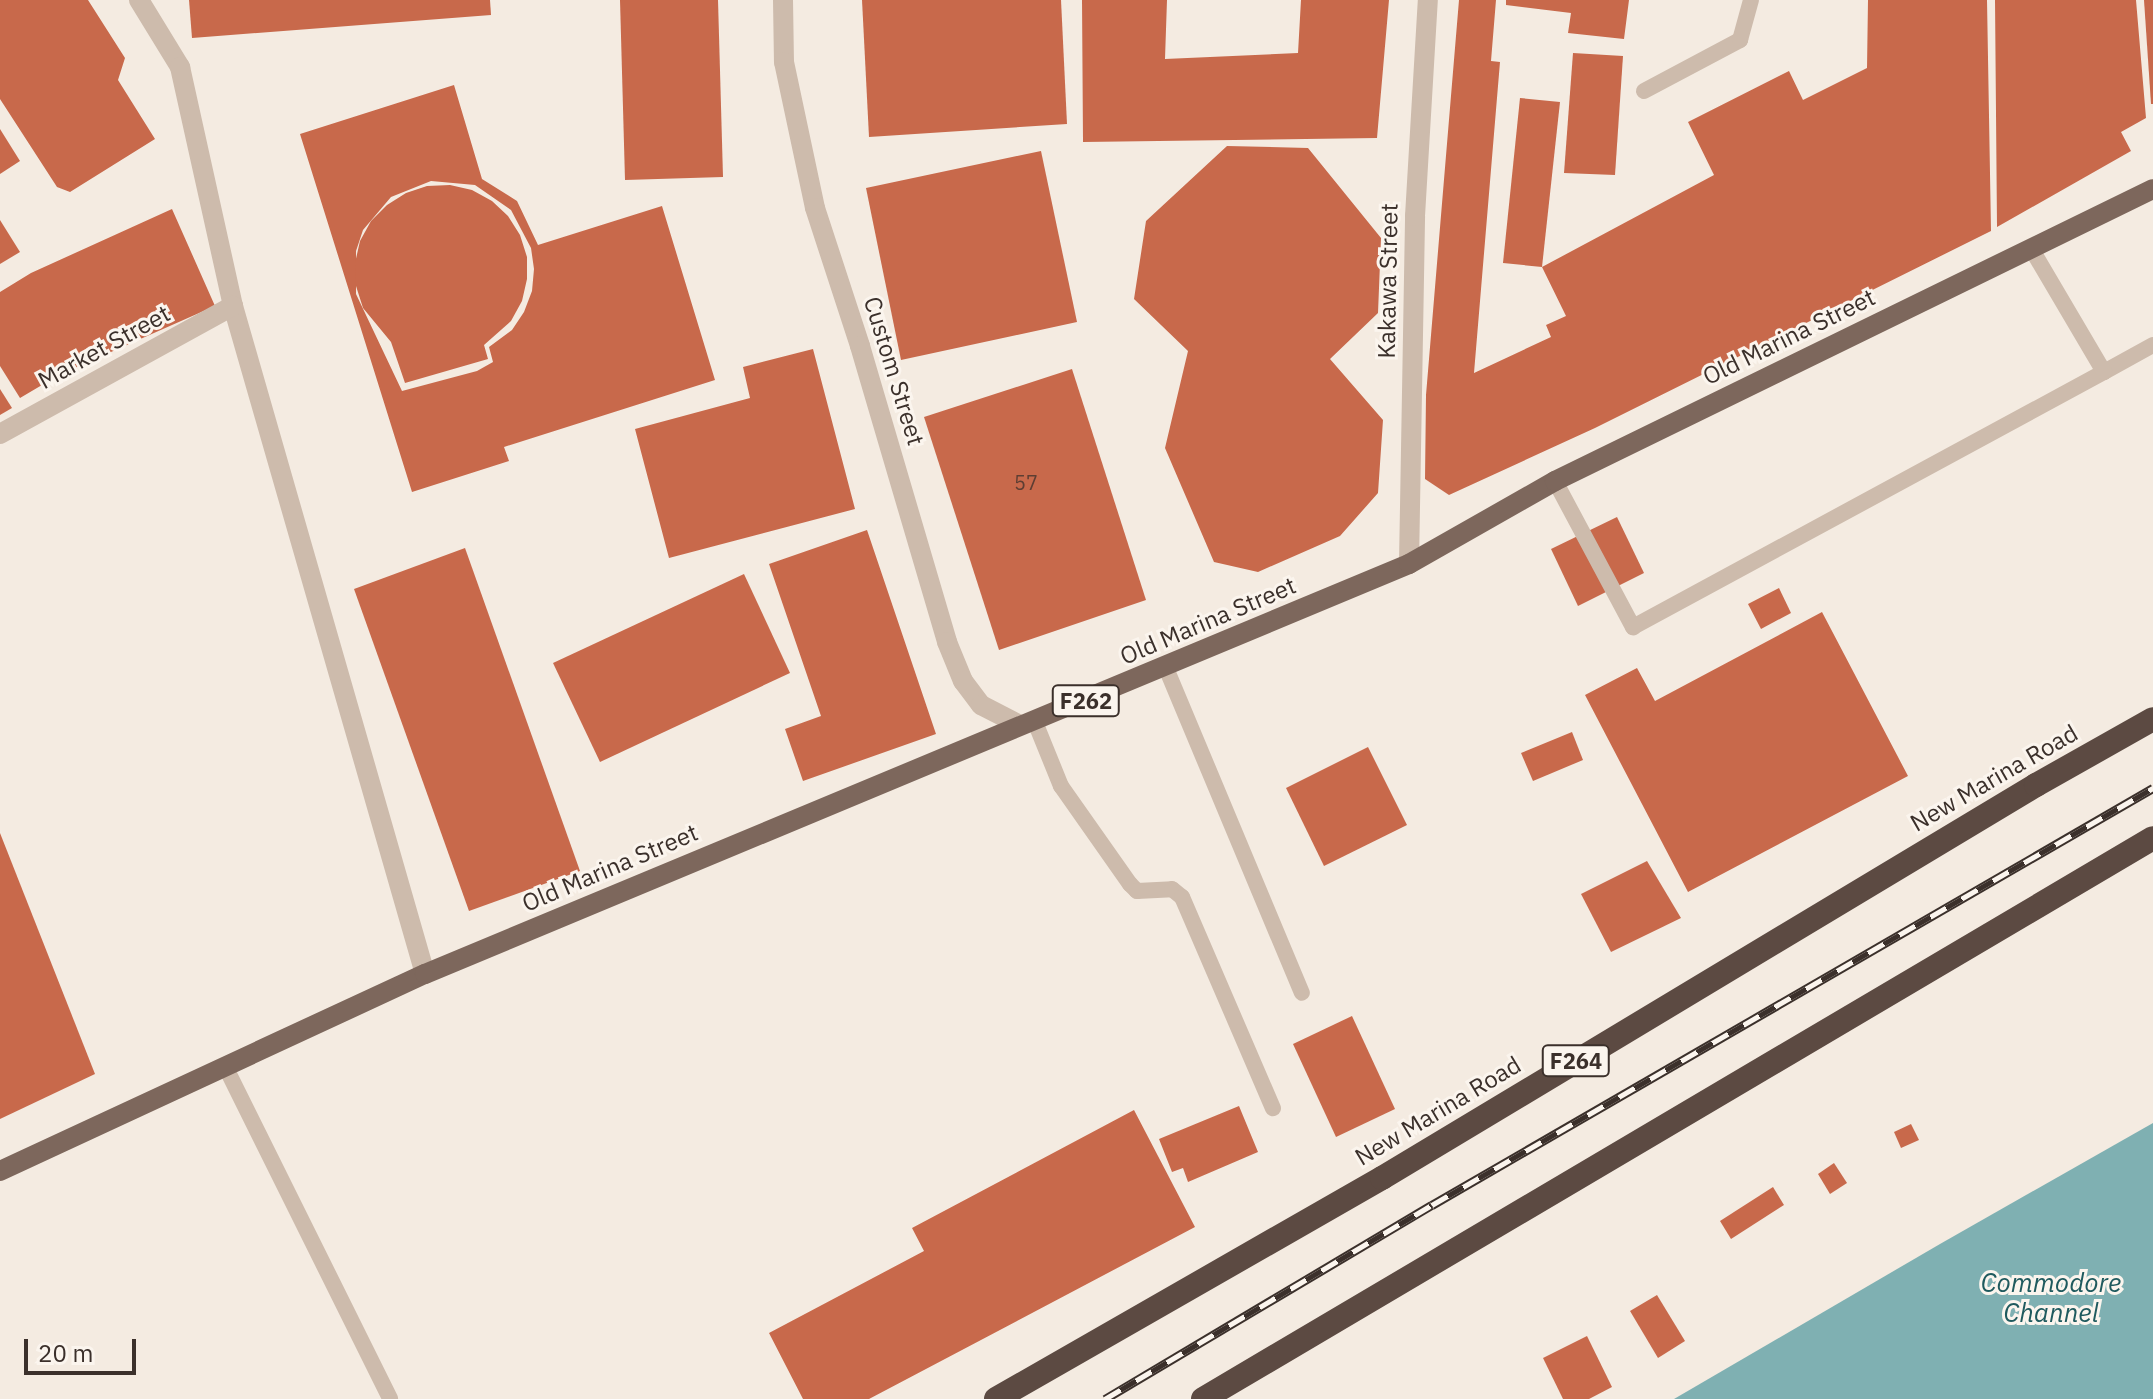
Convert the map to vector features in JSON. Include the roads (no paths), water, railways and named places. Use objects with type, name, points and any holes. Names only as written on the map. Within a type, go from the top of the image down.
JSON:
[{"type":"highway","name":"New Marina Road","points":[[996,1399],[1382,1178],[2036,785],[2153,719]]},
{"type":"highway","points":[[2117,857],[2153,826]]},
{"type":"highway","points":[[1203,1399],[2153,838]]},
{"type":"main road","name":"Old Marina Street","points":[[0,1171],[425,974],[1166,668],[1409,564],[1555,481],[2153,189]]},
{"type":"street","points":[[139,0],[180,67],[233,306],[425,974]]},
{"type":"street","name":"Custom Street","points":[[783,0],[784,62],[815,208],[860,346],[947,642],[963,681],[981,705],[1027,724]]},
{"type":"street","name":"Kakawa Street","points":[[1409,564],[1415,216],[1428,0]]},
{"type":"street","name":"Market Street","points":[[0,434],[233,306]]},
{"type":"lane","points":[[1644,91],[1740,40],[1751,0]]},
{"type":"lane","points":[[2031,248],[2104,372]]},
{"type":"lane","points":[[1555,481],[1633,627],[2153,345]]},
{"type":"lane","points":[[1166,668],[1302,993]]},
{"type":"lane","points":[[1027,724],[1061,786],[1130,884],[1137,891],[1172,889],[1182,897],[1273,1108]]},
{"type":"lane","points":[[226,1068],[390,1399]]},
{"type":"water","name":"Commodore Channel","points":[[2153,1123],[2153,1399],[1674,1399],[1940,1244]]},
{"type":"railway","points":[[1105,1399],[1432,1205],[2153,788]]}]
